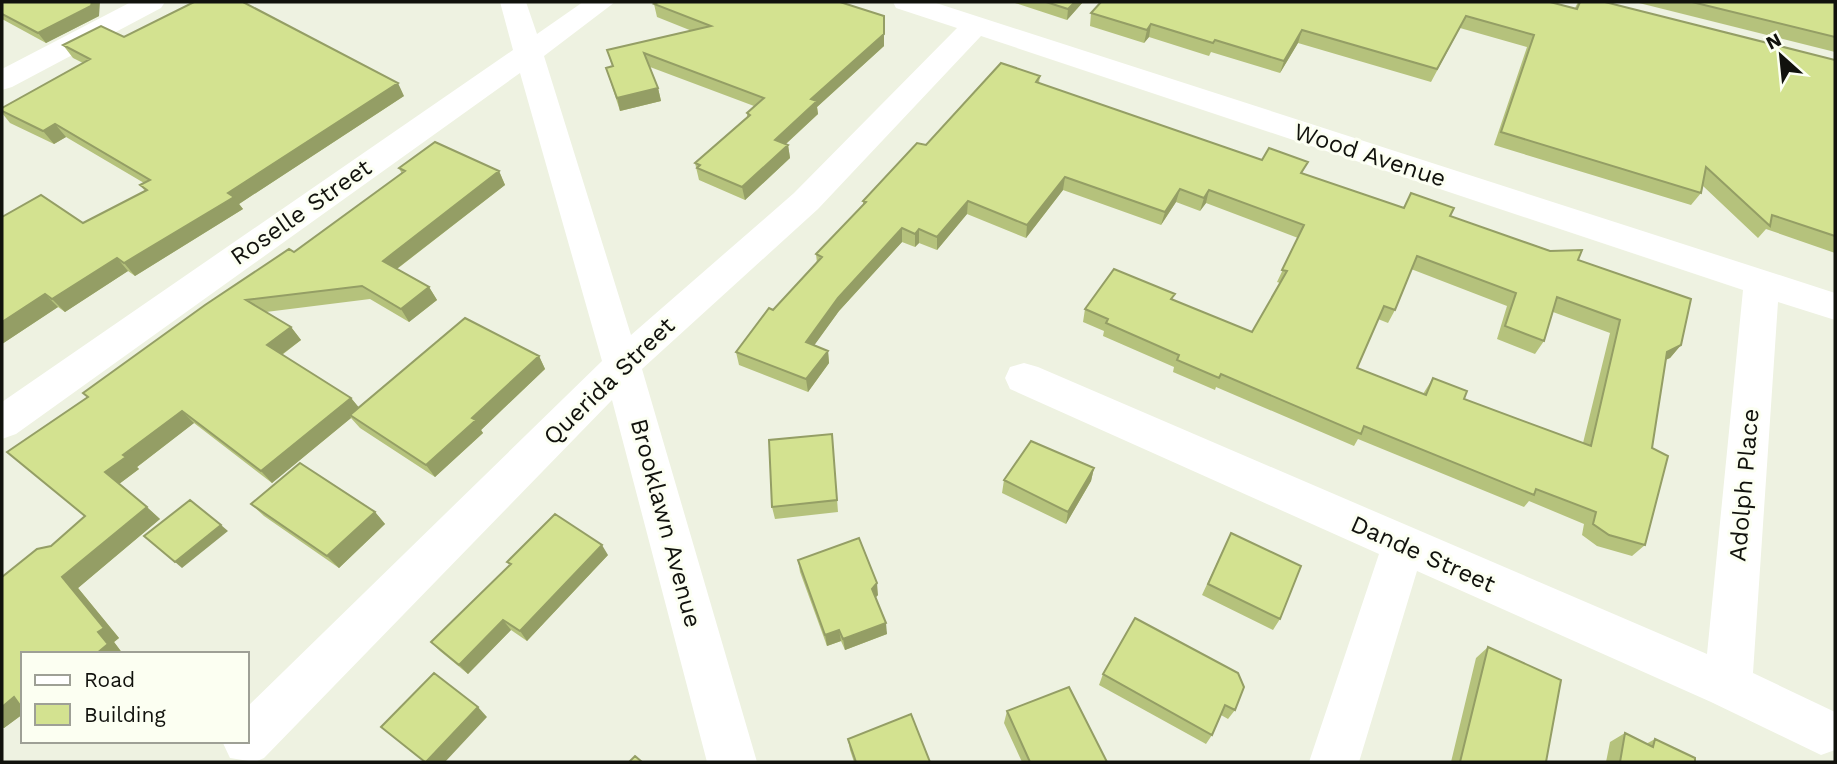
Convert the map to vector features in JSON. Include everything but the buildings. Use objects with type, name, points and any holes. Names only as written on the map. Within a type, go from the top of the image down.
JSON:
[{"type":"street","points":[[2,81],[151,2]]},
{"type":"street","name":"Brooklawn Avenue","points":[[513,2],[622,365],[732,762]]},
{"type":"street","name":"Roselle Street","points":[[2,423],[601,2]]},
{"type":"street","name":"Wood Avenue","points":[[905,2],[1835,307]]},
{"type":"street","name":"Querida Street","points":[[248,740],[622,365],[806,201],[976,25]]},
{"type":"street","name":"Adolph Place","points":[[1728,686],[1761,283]]},
{"type":"street","name":"Dande Street","points":[[1024,379],[1728,686],[1821,732]]},
{"type":"street","points":[[1334,762],[1403,546]]},
{"type":"street","name":"Querida Street","points":[[225,762],[245,743]]}]
